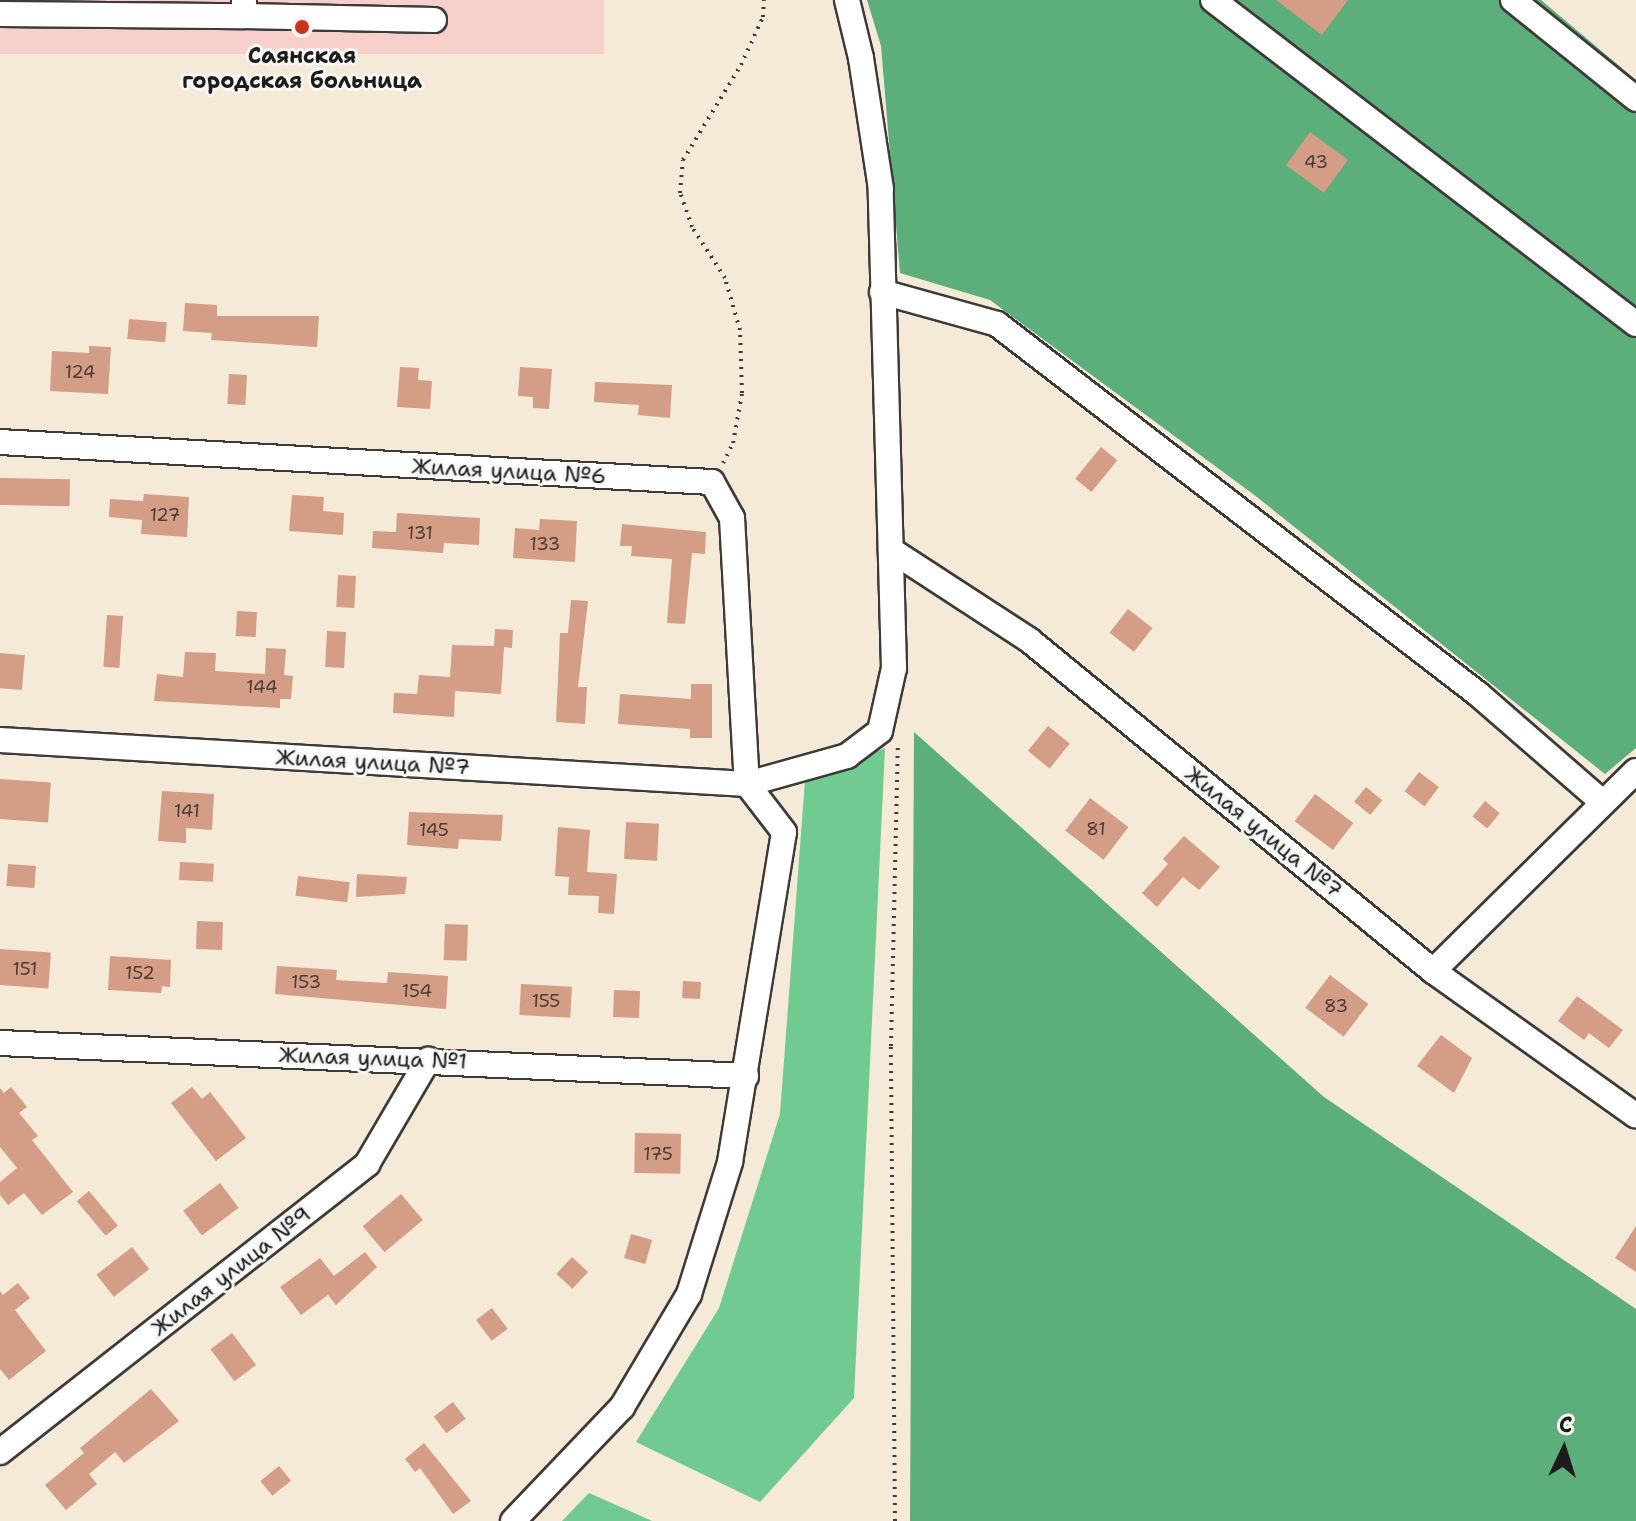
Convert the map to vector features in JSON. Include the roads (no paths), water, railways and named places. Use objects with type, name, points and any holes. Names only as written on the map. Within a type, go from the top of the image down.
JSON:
[{"type":"lane","name":"Жилая улица №7","points":[[0,740],[747,784],[847,756],[880,731],[894,668],[881,189],[861,58],[847,0]]},
{"type":"lane","points":[[1213,0],[1636,324]]},
{"type":"lane","points":[[1513,0],[1636,99]]},
{"type":"lane","points":[[0,14],[244,8],[434,20]]},
{"type":"lane","points":[[882,292],[997,324],[1478,694],[1601,801]]},
{"type":"lane","name":"Жилая улица №6","points":[[0,442],[712,482],[732,518],[747,784]]},
{"type":"lane","name":"Жилая улица №7","points":[[891,550],[1029,640],[1433,971],[1636,1116]]},
{"type":"lane","points":[[1433,971],[1537,873],[1601,801],[1636,771]]},
{"type":"lane","points":[[513,1521],[622,1407],[689,1294],[730,1162],[784,832],[747,784]]},
{"type":"lane","name":"Жилая улица №1","points":[[0,1043],[746,1076]]},
{"type":"lane","name":"Жилая улица №9","points":[[0,1452],[367,1164],[428,1060]]},
{"type":"place","name":"Саянская городская больница","points":[[302,27]]}]
